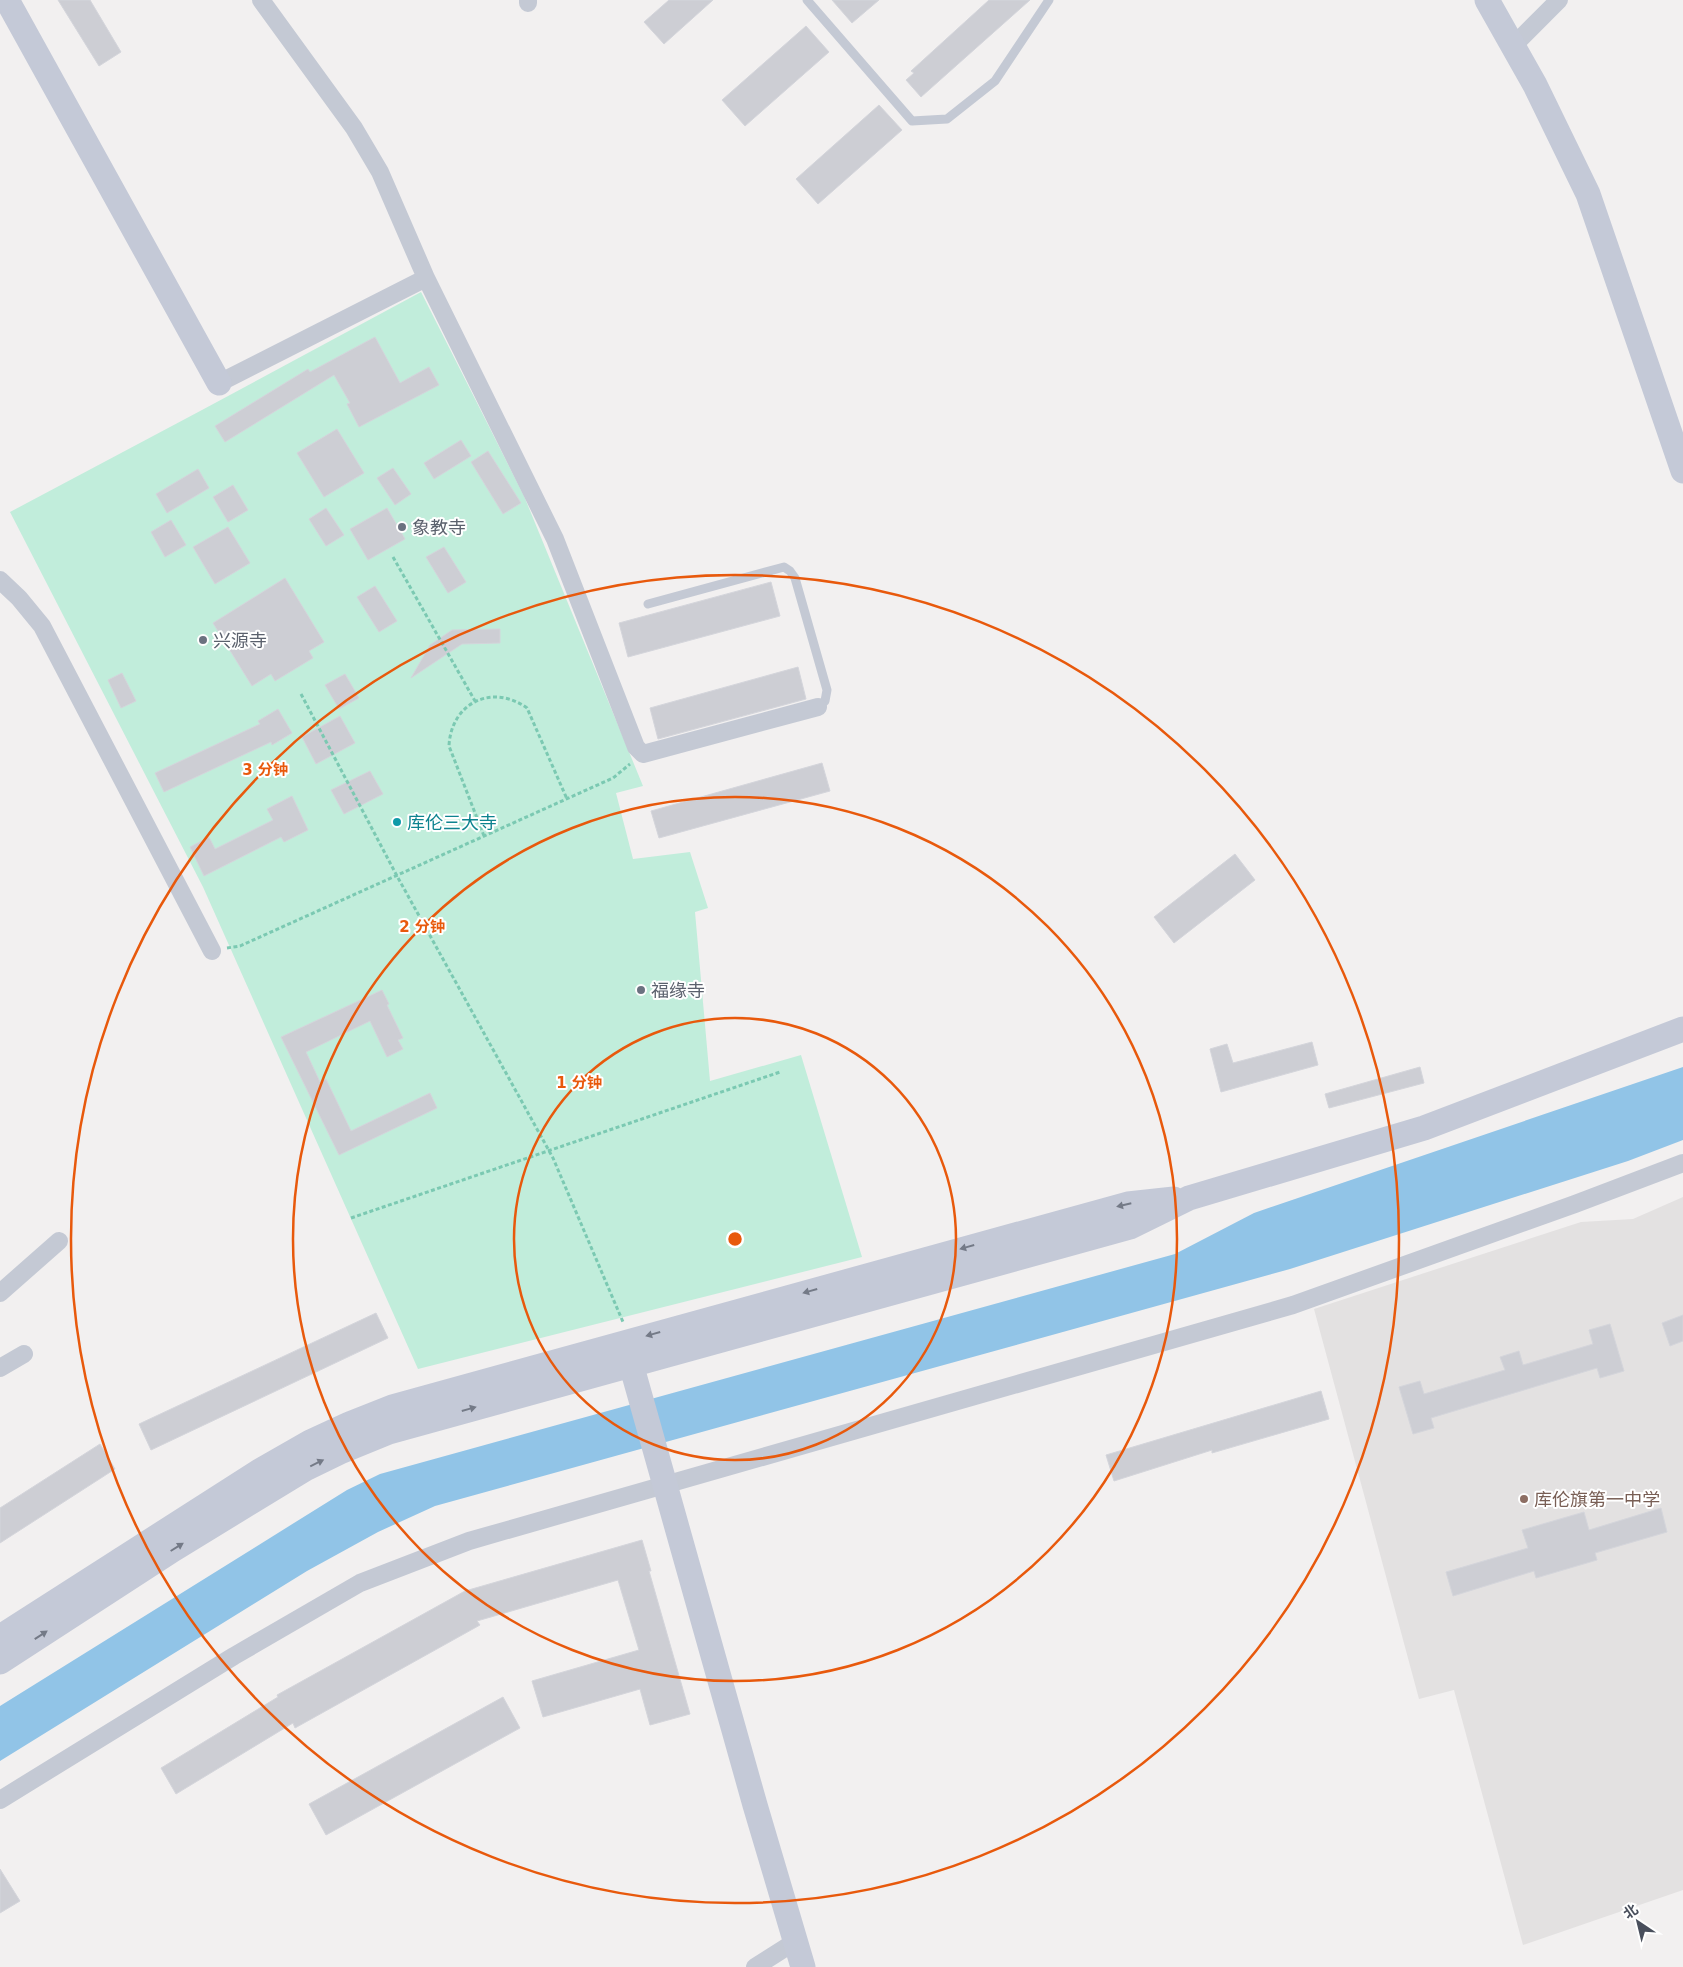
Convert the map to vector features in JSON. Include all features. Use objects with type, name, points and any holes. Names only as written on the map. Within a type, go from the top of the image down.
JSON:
[{"type":"main road","points":[[1487,0],[1535,85],[1588,194],[1683,471]]},
{"type":"main road","points":[[6,9],[219,383]]},
{"type":"main road","points":[[0,1662],[174,1549],[305,1469],[389,1432],[631,1352],[1128,1204],[1189,1198],[1424,1128],[1683,1029]]},
{"type":"main road","points":[[631,1352],[665,1484],[755,1805],[803,1967]]},
{"type":"main road","points":[[0,1637],[261,1470],[310,1442],[349,1424],[392,1407],[631,1352]]},
{"type":"street","points":[[261,0],[354,128],[380,172],[426,278],[554,539],[636,747],[643,754],[818,707]]},
{"type":"street","points":[[1513,46],[1559,0]]},
{"type":"street","points":[[219,383],[426,278]]},
{"type":"street","points":[[0,580],[19,598],[42,626],[212,951]]},
{"type":"street","points":[[0,1800],[234,1656],[360,1583],[469,1540],[1293,1305],[1575,1204],[1683,1163]]},
{"type":"street","points":[[0,1292],[59,1241]]},
{"type":"street","points":[[0,1368],[24,1354]]},
{"type":"street","points":[[755,1967],[796,1941]]},
{"type":"lane","points":[[806,0],[912,121],[947,119],[995,81],[1049,0]]},
{"type":"lane","points":[[648,604],[784,567],[795,578],[827,690],[825,701],[818,707]]},
{"type":"path","points":[[393,558],[475,701]]},
{"type":"path","points":[[301,694],[397,876],[549,1151],[631,1352]]},
{"type":"path","points":[[484,836],[449,746],[450,735],[458,715],[475,701],[497,696],[518,702],[527,708],[567,799]]},
{"type":"path","points":[[212,951],[240,946],[613,778],[643,754]]},
{"type":"path","points":[[351,1218],[780,1072]]},
{"type":"shaded area","name":"库伦旗第一中学","points":[[1683,1197],[1683,1890],[1523,1945],[1454,1690],[1419,1699],[1314,1309],[1581,1222],[1633,1219]]},
{"type":"green space","name":"库伦三大寺","points":[[421,292],[524,496],[643,786],[616,793],[633,859],[690,852],[708,908],[695,912],[710,1081],[801,1055],[862,1257],[418,1369],[203,887],[10,512]]},
{"type":"water","points":[[1683,1067],[1683,1140],[1628,1161],[1290,1269],[435,1506],[378,1532],[307,1571],[0,1761],[0,1706],[347,1490],[380,1474],[1175,1254],[1254,1213]]},
{"type":"building","points":[[58,0],[90,0],[121,52],[99,66]]},
{"type":"building","points":[[669,0],[713,0],[664,44],[644,22]]},
{"type":"building","points":[[832,0],[879,0],[852,23]]},
{"type":"building","points":[[989,0],[1030,0],[921,97],[906,80],[914,73],[911,71]]},
{"type":"building","points":[[806,26],[829,52],[745,126],[722,100]]},
{"type":"building","points":[[879,105],[902,130],[818,204],[796,179]]},
{"type":"building","points":[[375,337],[400,383],[429,367],[439,385],[359,427],[347,404],[350,403],[334,375],[225,442],[215,426],[308,369],[310,372]]},
{"type":"building","points":[[337,429],[364,473],[324,497],[297,453]]},
{"type":"building","points":[[461,440],[471,456],[434,479],[424,463]]},
{"type":"building","points":[[488,451],[521,503],[503,514],[471,462]]},
{"type":"building","points":[[393,468],[411,494],[395,505],[377,478]]},
{"type":"building","points":[[198,469],[209,488],[167,513],[156,494]]},
{"type":"building","points":[[233,485],[248,510],[228,522],[213,497]]},
{"type":"building","points":[[326,508],[344,535],[326,546],[309,519]]},
{"type":"building","points":[[387,508],[405,539],[368,560],[350,529]]},
{"type":"building","points":[[171,520],[186,545],[165,557],[151,532]]},
{"type":"building","points":[[228,527],[250,563],[215,584],[193,547]]},
{"type":"building","points":[[444,547],[466,582],[448,593],[426,557]]},
{"type":"building","points":[[285,578],[324,642],[309,651],[313,658],[275,681],[271,674],[252,686],[213,623]]},
{"type":"building","points":[[771,582],[780,616],[628,657],[619,623]]},
{"type":"building","points":[[375,586],[397,621],[379,632],[357,597]]},
{"type":"building","points":[[500,629],[500,643],[462,644],[411,678],[430,645],[452,630]]},
{"type":"building","points":[[798,667],[806,699],[658,739],[650,708]]},
{"type":"building","points":[[122,673],[136,701],[121,708],[108,680]]},
{"type":"building","points":[[345,674],[359,698],[339,709],[325,685]]},
{"type":"building","points":[[278,709],[292,733],[272,745],[271,742],[164,792],[155,773],[260,724],[258,721]]},
{"type":"building","points":[[340,716],[355,743],[316,764],[302,737]]},
{"type":"building","points":[[822,763],[830,791],[659,838],[651,811]]},
{"type":"building","points":[[370,771],[383,794],[344,814],[331,790]]},
{"type":"building","points":[[292,796],[308,830],[284,842],[281,837],[204,876],[190,847],[209,837],[215,849],[273,820],[267,809]]},
{"type":"building","points":[[1235,854],[1255,880],[1174,943],[1154,917]]},
{"type":"building","points":[[382,990],[403,1038],[398,1040],[403,1049],[387,1057],[370,1021],[306,1052],[320,1082],[326,1079],[351,1131],[430,1093],[437,1108],[339,1155],[281,1037]]},
{"type":"building","points":[[1312,1042],[1318,1065],[1221,1092],[1210,1049],[1227,1044],[1233,1063]]},
{"type":"building","points":[[1420,1067],[1424,1083],[1329,1108],[1325,1094]]},
{"type":"building","points":[[376,1313],[388,1338],[151,1450],[139,1424]]},
{"type":"building","points":[[1683,1315],[1683,1341],[1670,1346],[1662,1323]]},
{"type":"building","points":[[1610,1324],[1624,1371],[1600,1378],[1597,1368],[1431,1418],[1434,1428],[1413,1434],[1399,1387],[1420,1381],[1424,1394],[1505,1370],[1500,1357],[1519,1351],[1523,1365],[1593,1344],[1589,1330]]},
{"type":"building","points":[[1321,1391],[1329,1419],[1212,1453],[1212,1450],[1114,1481],[1106,1455]]},
{"type":"building","points":[[100,1444],[115,1469],[0,1543],[0,1508]]},
{"type":"building","points":[[1661,1508],[1667,1532],[1595,1553],[1597,1560],[1536,1578],[1534,1571],[1453,1596],[1446,1572],[1528,1548],[1522,1530],[1584,1512],[1589,1530]]},
{"type":"building","points":[[642,1540],[690,1714],[650,1725],[640,1689],[543,1717],[532,1681],[639,1650],[618,1580],[477,1621],[480,1625],[295,1728],[293,1723],[176,1794],[161,1768],[278,1697],[277,1695],[465,1591]]},
{"type":"building","points":[[503,1697],[520,1728],[326,1835],[309,1804]]},
{"type":"building","points":[[0,1869],[20,1901],[0,1913]]},
{"type":"place","name":"象教寺","points":[[402,527]]},
{"type":"place","name":"兴源寺","points":[[203,640]]},
{"type":"place","name":"库伦三大寺","points":[[397,822]]},
{"type":"place","name":"福缘寺","points":[[641,990]]},
{"type":"place","name":"库伦旗第一中学","points":[[1524,1499]]}]
